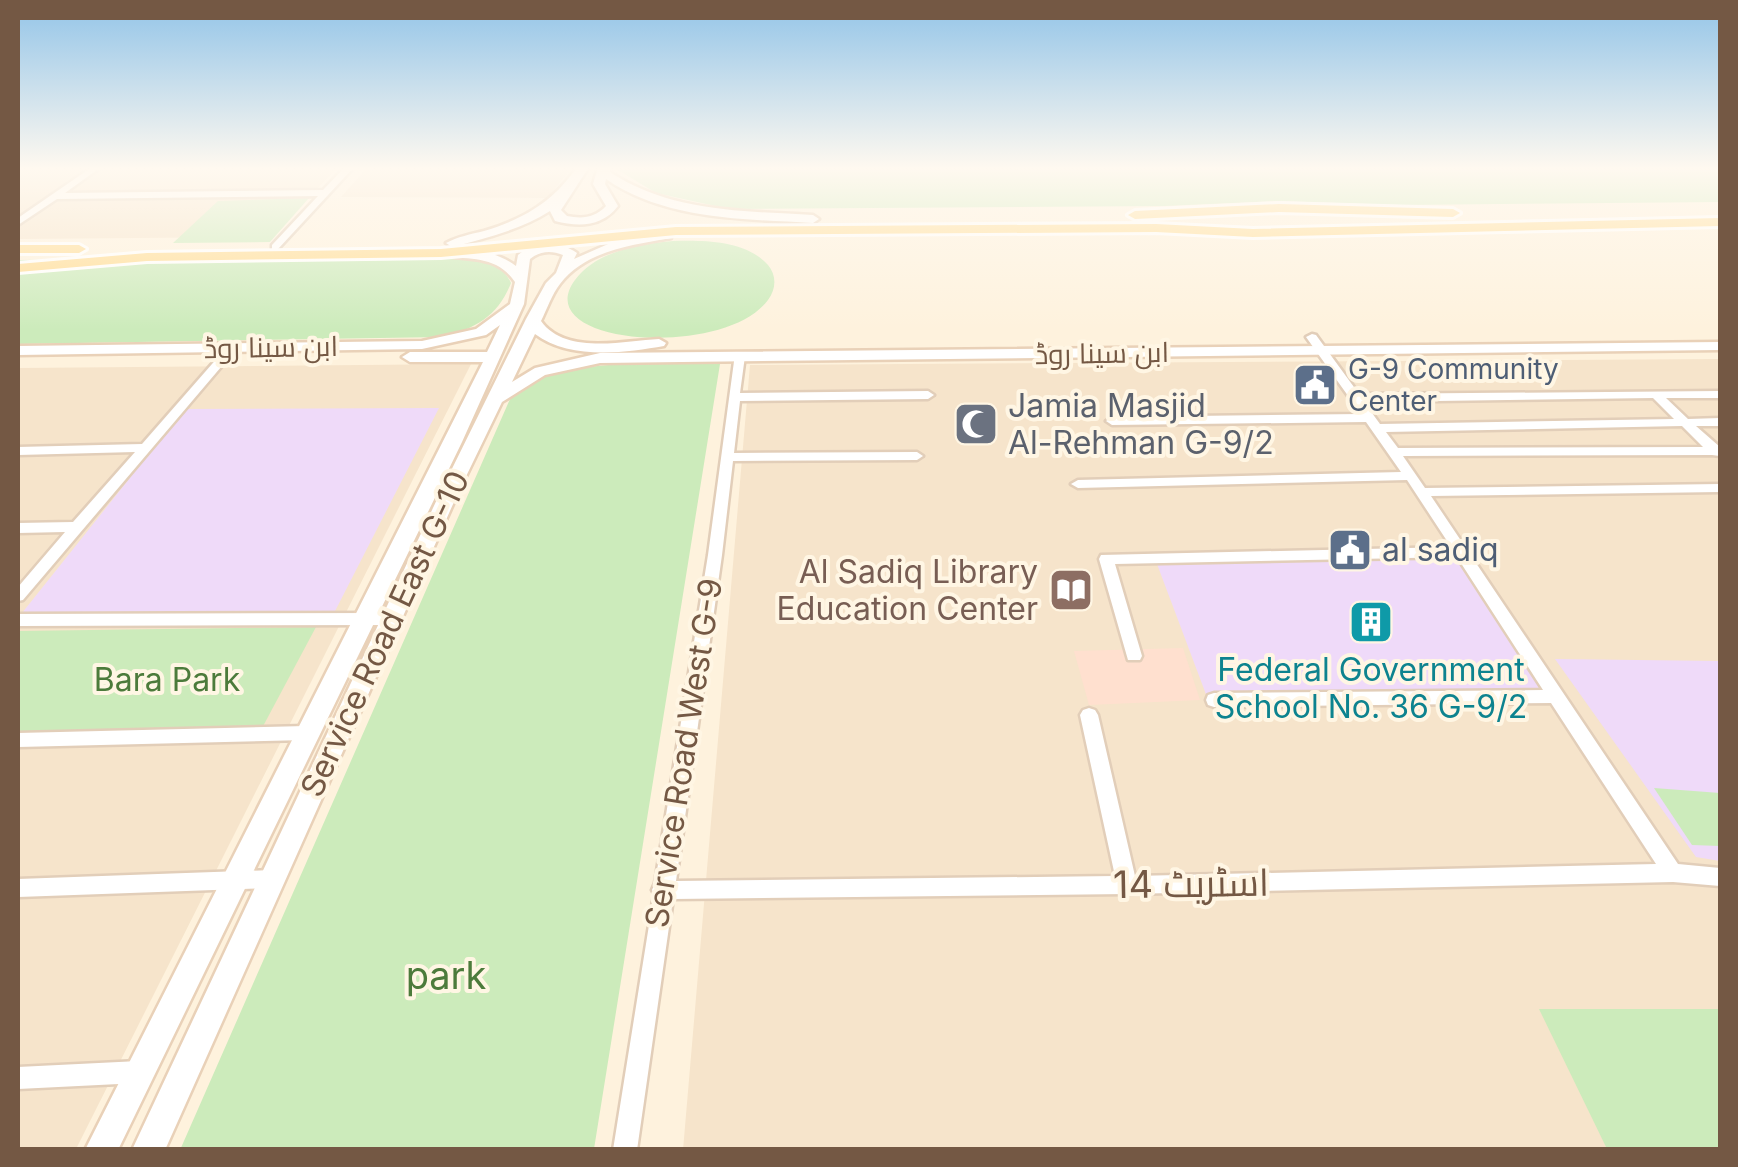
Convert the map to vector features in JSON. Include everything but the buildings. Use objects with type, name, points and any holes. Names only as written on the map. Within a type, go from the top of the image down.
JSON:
[{"type":"main road","points":[[446,248],[523,221]]},
{"type":"main road","points":[[18,250],[446,248],[572,230],[759,221]]},
{"type":"main road","points":[[18,259],[446,248],[718,230],[1156,228],[1282,226],[1287,221]]},
{"type":"main road","points":[[1317,221],[1326,226],[1403,221]]},
{"type":"main road","points":[[1156,228],[1253,233],[1410,221]]},
{"type":"main road","points":[[1670,221],[1720,222]]},
{"type":"main road","name":"Service Road East G-10","points":[[148,1150],[391,619],[533,319],[559,276],[585,257],[632,240],[718,230]]},
{"type":"main road","points":[[446,248],[500,259],[515,270],[522,282]]},
{"type":"main road","points":[[522,282],[524,258],[540,248],[570,253],[559,276]]},
{"type":"main road","points":[[18,268],[147,258]]},
{"type":"main road","name":"Service Road East G-10","points":[[100,1150],[493,357],[522,282]]},
{"type":"main road","name":"ابن سینا روڈ","points":[[18,350],[422,346],[481,332],[515,307]]},
{"type":"main road","name":"ابن سینا روڈ","points":[[533,319],[542,335],[568,345],[1720,346]]},
{"type":"main road","name":"ابن سینا روڈ","points":[[494,400],[540,371],[577,361],[1720,334]]},
{"type":"main road","name":"ابن سینا روڈ","points":[[18,361],[493,357]]},
{"type":"street","points":[[275,247],[299,221]]},
{"type":"street","points":[[1317,344],[1421,492],[1672,873]]},
{"type":"street","name":"Service Road West G-9","points":[[625,1150],[739,356]]},
{"type":"street","points":[[18,596],[223,358]]},
{"type":"street","points":[[735,396],[928,394]]},
{"type":"street","points":[[1656,394],[1719,453]]},
{"type":"street","points":[[1357,398],[1720,394]]},
{"type":"street","points":[[1112,422],[1720,422]]},
{"type":"street","points":[[18,451],[144,448]]},
{"type":"street","points":[[1394,452],[1719,453]]},
{"type":"street","points":[[727,457],[917,456]]},
{"type":"street","points":[[1078,484],[1410,476]]},
{"type":"street","points":[[1421,492],[1720,488]]},
{"type":"street","points":[[18,528],[78,528]]},
{"type":"street","points":[[1134,656],[1106,559],[1461,552]]},
{"type":"street","points":[[18,620],[391,619]]},
{"type":"street","points":[[1214,700],[1556,696]]},
{"type":"street","points":[[1089,715],[1127,885]]},
{"type":"street","points":[[18,740],[306,733]]},
{"type":"street","name":"اسٹریٹ 14","points":[[662,890],[1672,873],[1720,877]]},
{"type":"street","points":[[18,888],[272,879]]},
{"type":"street","points":[[18,1078],[139,1072]]},
{"type":"shaded area","points":[[18,221],[286,221],[271,237],[18,239]]},
{"type":"shaded area","points":[[1720,359],[1720,1149],[683,1150],[750,365]]},
{"type":"shaded area","points":[[471,364],[76,1149],[18,1149],[18,368]]},
{"type":"shaded area","points":[[439,408],[331,619],[18,618],[185,409]]},
{"type":"shaded area","points":[[1458,557],[1553,702],[1210,705],[1157,564]]},
{"type":"shaded area","points":[[1183,648],[1200,700],[1089,705],[1074,651]]},
{"type":"shaded area","points":[[1555,659],[1720,661],[1720,861],[1696,857]]},
{"type":"green space","points":[[196,221],[288,221],[270,242],[173,243]]},
{"type":"green space","points":[[673,241],[736,246],[759,257],[773,274],[771,296],[745,319],[713,331],[675,337],[637,337],[603,331],[579,319],[568,302],[575,280],[584,270],[620,251]]},
{"type":"green space","points":[[436,255],[489,262],[505,273],[511,283],[500,304],[484,319],[443,337],[18,344],[18,260]]},
{"type":"green space","name":"park","points":[[720,364],[594,1149],[180,1150],[514,390],[539,379],[589,367]]},
{"type":"green space","name":"Bara Park","points":[[316,627],[261,730],[18,733],[18,631]]},
{"type":"green space","points":[[1654,788],[1720,793],[1720,846],[1692,845]]},
{"type":"green space","points":[[1539,1009],[1720,1009],[1720,1149],[1607,1149]]},
{"type":"place","name":"G-9 Community Center","points":[[1315,385]]},
{"type":"place","name":"Jamia Masjid Al-Rehman G-9/2","points":[[976,424]]},
{"type":"place","name":"al sadiq","points":[[1350,550]]},
{"type":"place","name":"Al Sadiq Library Education Center","points":[[1071,590]]},
{"type":"place","name":"Federal Government School No. 36 G-9/2","points":[[1371,622]]}]
